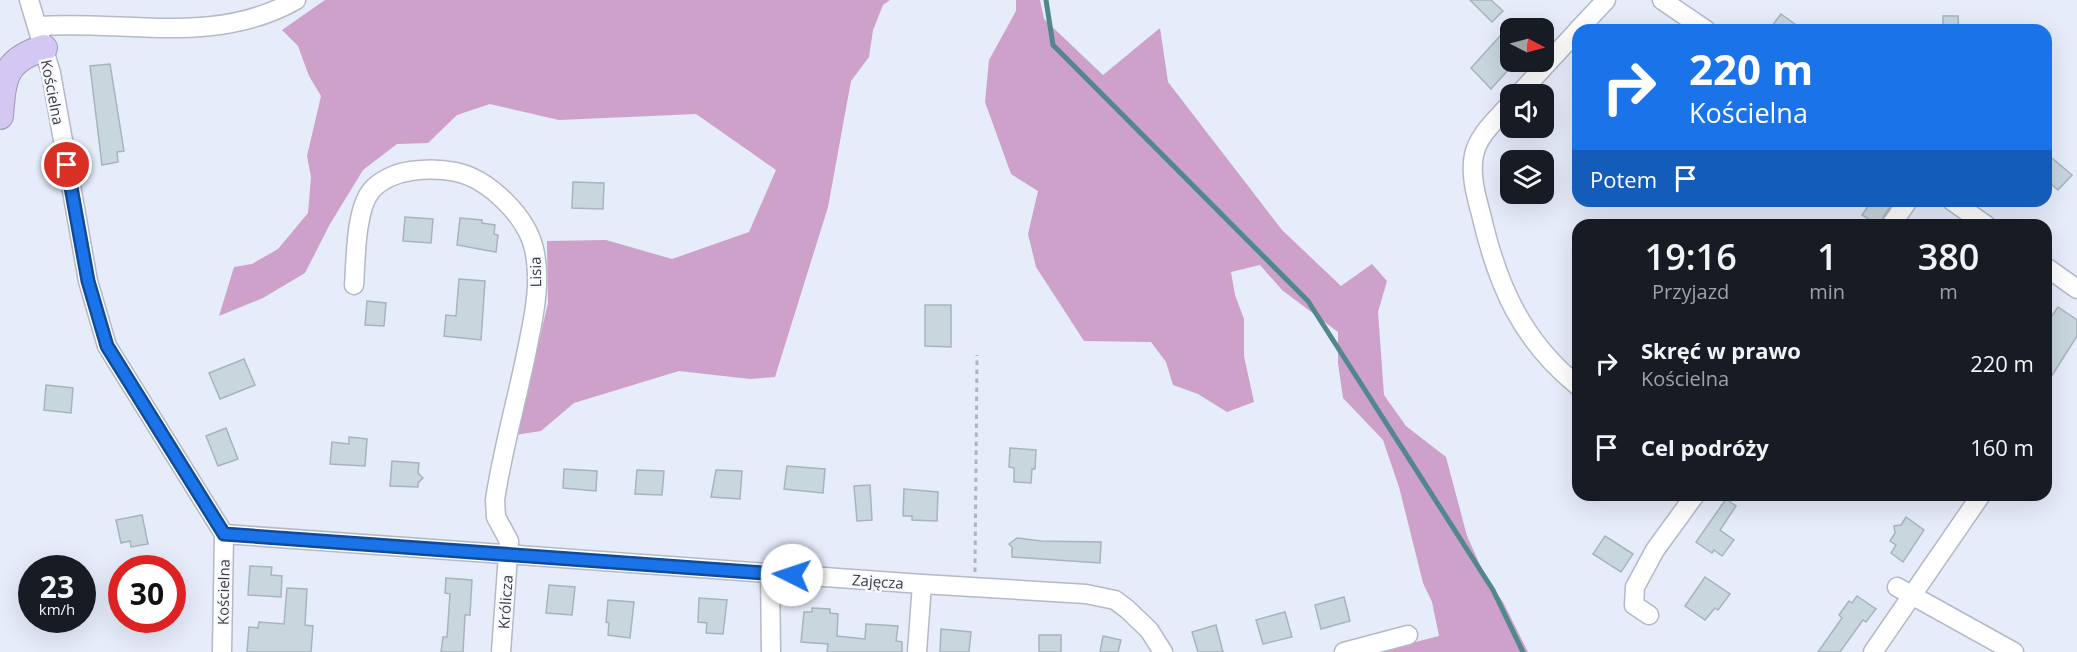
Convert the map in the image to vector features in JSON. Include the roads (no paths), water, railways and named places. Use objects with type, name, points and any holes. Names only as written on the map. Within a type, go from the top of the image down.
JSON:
[{"type":"highway","points":[[0,116],[2,90],[9,69],[26,55],[41,37]]},
{"type":"street","name":"Kościelna","points":[[29,0],[41,37],[88,281],[107,346],[224,534],[222,652]]},
{"type":"street","points":[[41,37],[73,24],[164,30],[215,27],[245,21],[296,0]]},
{"type":"street","points":[[1584,24],[1606,0]]},
{"type":"street","points":[[1662,0],[1697,24]]},
{"type":"street","points":[[1528,84],[1572,37]]},
{"type":"street","points":[[1500,116],[1478,142],[1473,157],[1476,196],[1489,249],[1504,292],[1538,347],[1555,368],[1572,381]]},
{"type":"street","name":"Lisia","points":[[354,285],[362,212],[370,192],[386,178],[423,170],[457,172],[480,183],[504,200],[522,219],[534,248],[537,276],[533,318],[495,500],[496,517],[509,541],[509,553]]},
{"type":"street","points":[[1960,207],[1978,219]]},
{"type":"street","points":[[2052,270],[2074,281]]},
{"type":"street","points":[[1649,615],[1634,605],[1635,587],[1655,550],[1691,501]]},
{"type":"street","points":[[1873,652],[1905,592],[1976,501]]},
{"type":"street","name":"Zajęcza","points":[[224,534],[1086,594],[1115,600],[1140,619],[1163,652]]},
{"type":"street","name":"Królicza","points":[[501,652],[509,553]]},
{"type":"street","points":[[770,573],[771,652]]},
{"type":"street","name":"Zajęcza","points":[[917,652],[922,584]]},
{"type":"street","points":[[1905,592],[2014,652]]},
{"type":"street","points":[[1344,652],[1408,635]]},
{"type":"waterway","points":[[1046,0],[1053,45],[1308,301],[1493,590],[1523,652]]}]
